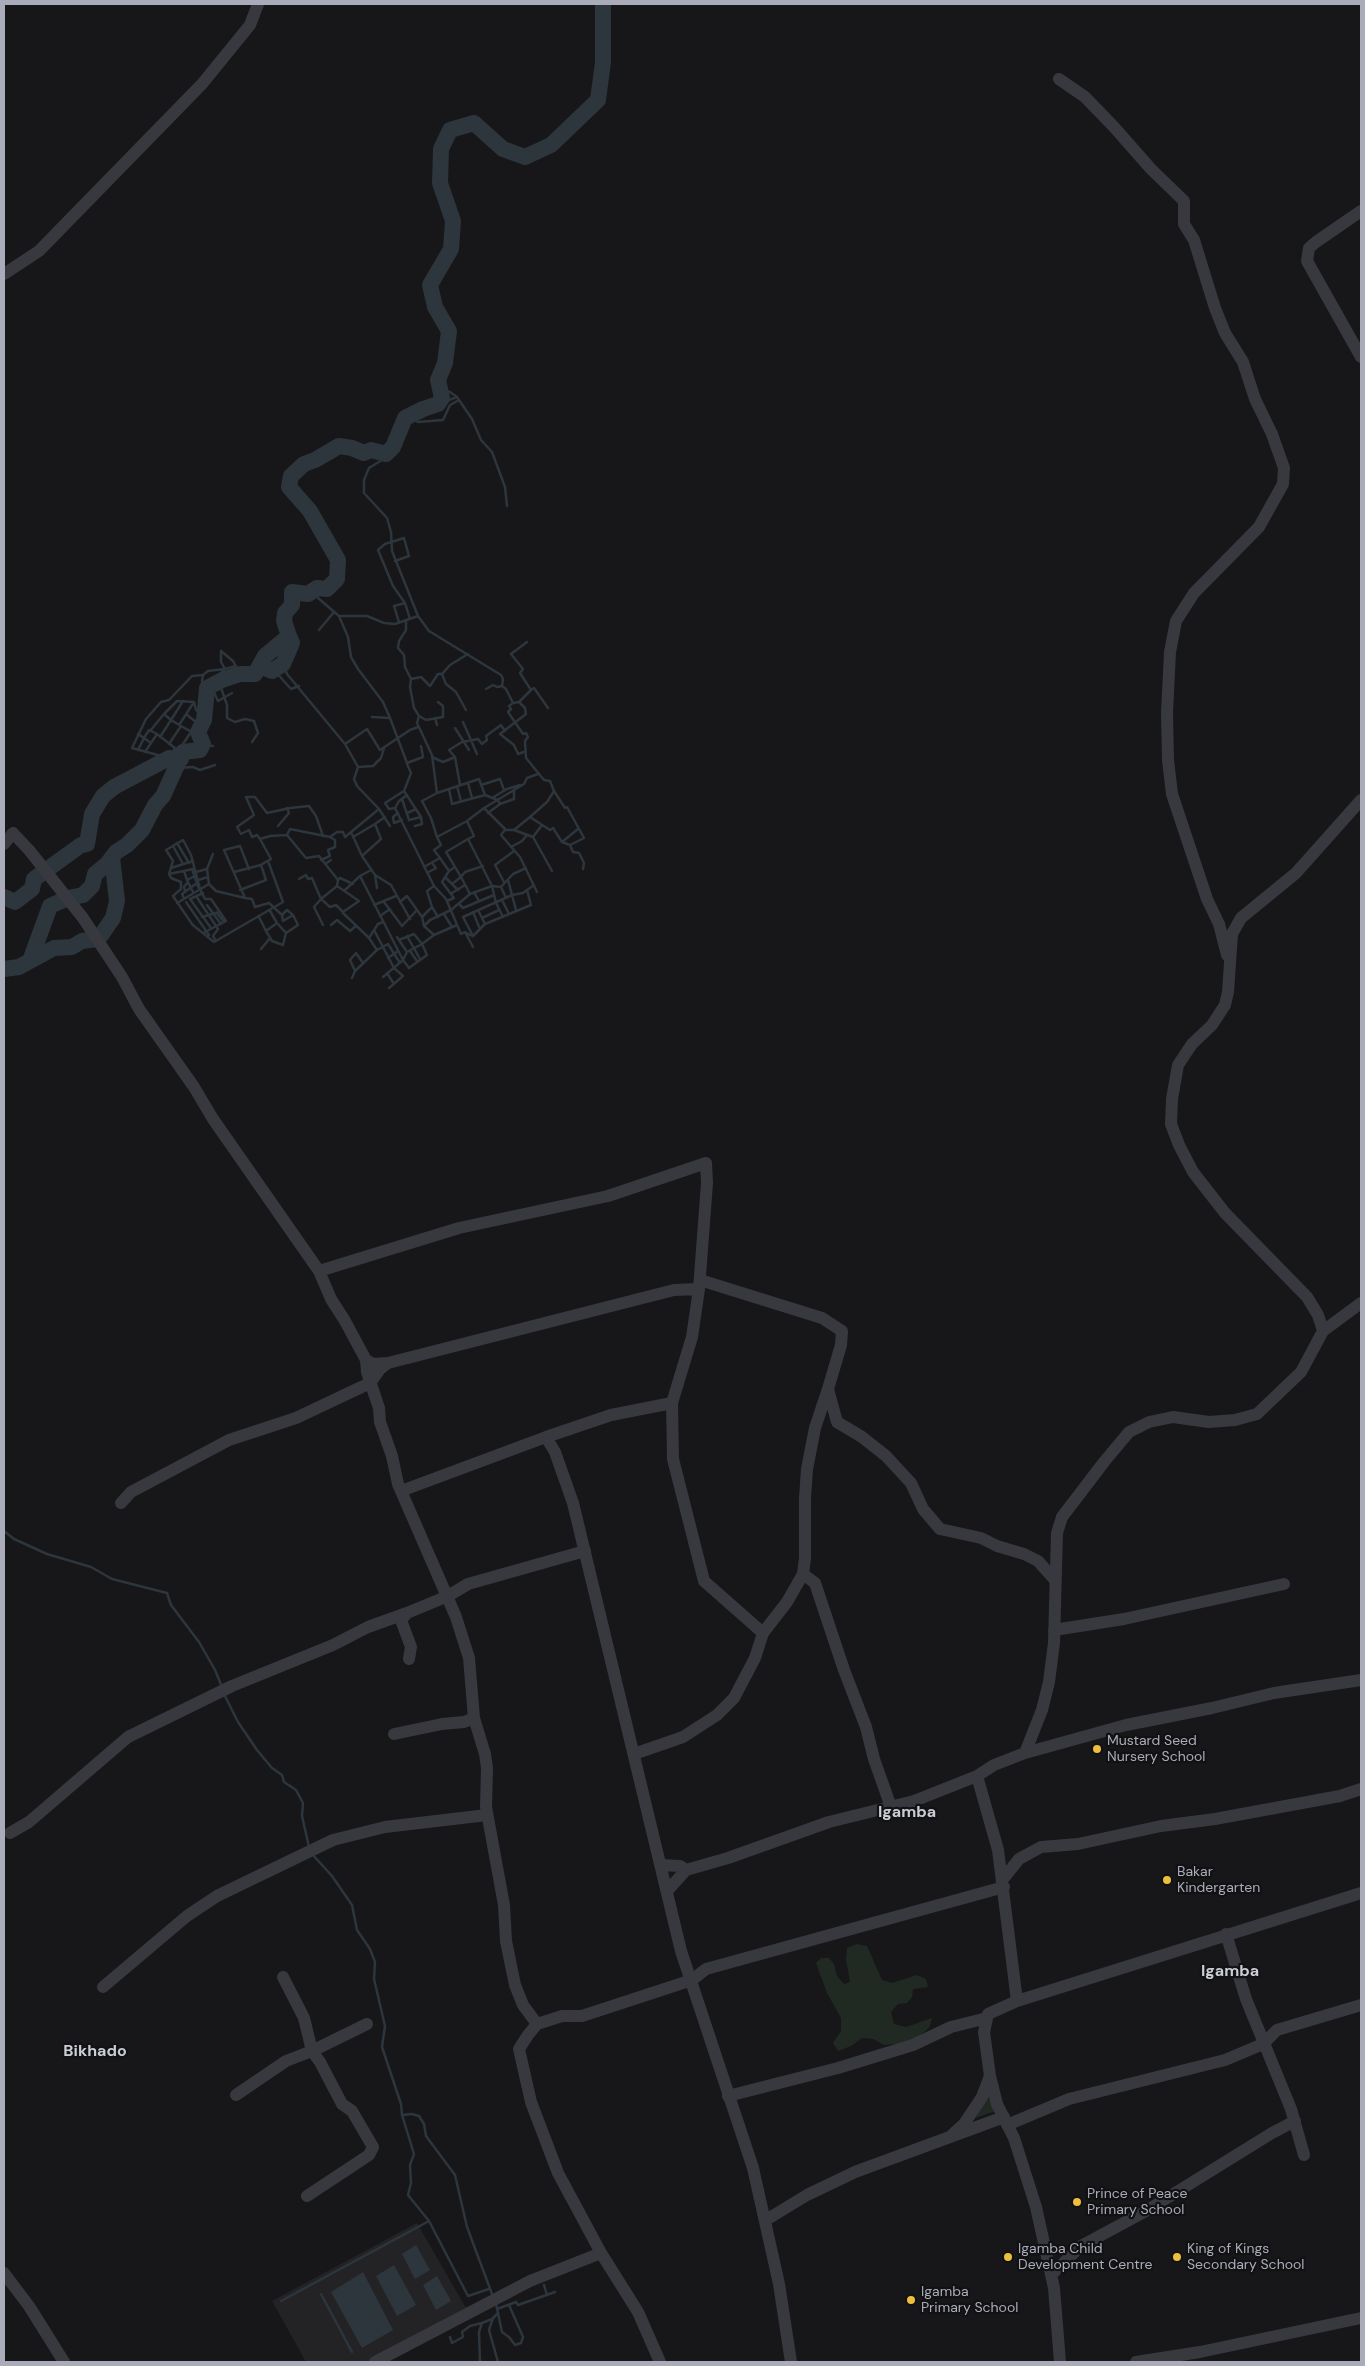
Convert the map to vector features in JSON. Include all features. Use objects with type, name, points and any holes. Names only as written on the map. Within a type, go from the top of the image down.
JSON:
[{"type":"street","points":[[4,274],[39,251],[202,84],[250,26],[258,4]]},
{"type":"street","points":[[1059,79],[1085,98],[1151,169],[1184,201],[1184,224],[1194,240],[1215,308],[1225,333],[1243,362],[1255,399],[1272,434],[1284,468],[1283,484],[1259,527],[1194,593],[1176,621],[1170,652],[1167,722],[1168,760],[1172,794],[1207,899],[1219,924],[1230,965]]},
{"type":"street","points":[[1361,211],[1309,248],[1307,261],[1361,357]]},
{"type":"street","points":[[1323,1330],[1318,1315],[1307,1297],[1225,1213],[1193,1172],[1171,1124],[1172,1099],[1178,1066],[1192,1044],[1212,1025],[1225,1005],[1228,992],[1232,934],[1241,918],[1296,873],[1361,800]]},
{"type":"street","points":[[4,844],[13,833],[29,850],[83,918],[122,977],[139,1009],[194,1086],[213,1119],[319,1271],[331,1299],[345,1320],[366,1360],[370,1383],[401,1491],[448,1596],[469,1658],[474,1718],[485,1754],[487,1768],[487,1815],[502,1888],[506,1941],[515,1985],[523,2005],[537,2024]]},
{"type":"street","points":[[319,1271],[459,1228],[608,1196],[706,1163],[707,1183],[699,1284],[692,1337],[672,1403],[674,1459],[704,1581],[763,1633]]},
{"type":"street","points":[[366,1360],[373,1364],[388,1363],[699,1284],[822,1318],[842,1331],[841,1345],[815,1428],[807,1469],[804,1498],[805,1558],[803,1574],[787,1602],[763,1633],[755,1658],[734,1698],[717,1715],[682,1737],[634,1754]]},
{"type":"street","points":[[1024,1753],[1042,1710],[1049,1682],[1054,1630],[1057,1534],[1062,1517],[1129,1432],[1149,1422],[1173,1417],[1209,1422],[1235,1420],[1257,1414],[1301,1372],[1323,1330],[1348,1310],[1361,1303]]},
{"type":"street","points":[[121,1503],[131,1492],[229,1440],[296,1418],[370,1383],[388,1363]]},
{"type":"street","points":[[828,1388],[838,1422],[886,1456],[910,1483],[922,1509],[940,1529],[981,1538],[997,1546],[1024,1554],[1038,1561],[1055,1580]]},
{"type":"street","points":[[401,1491],[611,1415],[672,1403]]},
{"type":"street","points":[[546,1437],[555,1452],[573,1502],[668,1890],[681,1952],[692,1980],[728,2096],[753,2168],[766,2220],[791,2362]]},
{"type":"street","points":[[10,1833],[29,1822],[128,1737],[223,1690],[333,1646],[368,1628],[448,1596],[468,1584],[584,1551]]},
{"type":"street","points":[[803,1574],[815,1583],[844,1670],[866,1726],[874,1759],[891,1807]]},
{"type":"street","points":[[1054,1630],[1124,1619],[1284,1584]]},
{"type":"street","points":[[407,1613],[401,1620],[411,1647],[409,1659]]},
{"type":"street","points":[[668,1890],[686,1870],[728,1858],[829,1822],[914,1801],[977,1776],[994,1765],[1024,1753],[1126,1725],[1212,1708],[1274,1693],[1361,1680]]},
{"type":"street","points":[[394,1734],[442,1724],[464,1722],[474,1718]]},
{"type":"street","points":[[977,1776],[998,1850],[1017,2001]]},
{"type":"street","points":[[660,2362],[638,2312],[601,2253],[558,2173],[531,2102],[518,2049],[537,2024],[562,2016],[582,2016],[692,1980],[706,1969],[735,1960],[782,1949],[854,1927],[937,1907],[1003,1883],[1019,1859],[1041,1847],[1078,1844],[1161,1826],[1215,1819],[1340,1796],[1361,1789]]},
{"type":"street","points":[[103,1987],[187,1916],[217,1896],[333,1840],[385,1826],[487,1815]]},
{"type":"street","points":[[661,1865],[680,1866],[686,1870]]},
{"type":"street","points":[[1060,2362],[1054,2288],[1036,2207],[1014,2138],[997,2104],[990,2076],[984,2032],[988,2014],[1017,2001],[1361,1893]]},
{"type":"street","points":[[1226,1934],[1246,1999],[1295,2121],[1304,2156]]},
{"type":"street","points":[[283,1977],[304,2018],[312,2051],[320,2062],[342,2104],[352,2111],[373,2147],[369,2155],[307,2196]]},
{"type":"street","points":[[766,2220],[807,2195],[855,2172],[948,2138],[1069,2099],[1225,2060],[1263,2044],[1277,2030],[1361,2005]]},
{"type":"street","points":[[728,2096],[838,2068],[913,2045],[951,2027],[987,2018]]},
{"type":"street","points":[[236,2095],[286,2061],[312,2051],[367,2024]]},
{"type":"street","points":[[948,2138],[964,2124],[982,2097],[990,2076]]},
{"type":"street","points":[[1051,2275],[1082,2246],[1146,2211],[1272,2133],[1295,2121]]},
{"type":"street","points":[[375,2362],[530,2281],[601,2253]]},
{"type":"street","points":[[4,2274],[29,2306],[64,2362]]},
{"type":"street","points":[[1136,2362],[1200,2352],[1361,2318]]},
{"type":"shaded area","points":[[857,1944],[867,1946],[882,1980],[892,1983],[917,1975],[926,1979],[928,1987],[913,1989],[912,1997],[907,2003],[898,2004],[891,2012],[894,2024],[906,2027],[932,2018],[929,2028],[918,2037],[900,2044],[884,2045],[873,2039],[862,2038],[851,2046],[838,2051],[833,2043],[841,2031],[841,2018],[827,1993],[816,1963],[821,1958],[829,1958],[834,1964],[837,1976],[844,1984],[850,1982],[846,1959],[847,1948]]},
{"type":"shaded area","points":[[991,2089],[996,2109],[993,2112],[975,2118]]},
{"type":"shaded area","points":[[417,2223],[466,2308],[368,2362],[306,2362],[272,2301]]},
{"type":"shaded area","points":[[416,2245],[430,2270],[415,2279],[402,2254]]},
{"type":"shaded area","points":[[394,2265],[416,2305],[397,2316],[376,2276]]},
{"type":"shaded area","points":[[363,2272],[393,2330],[362,2348],[331,2292]]},
{"type":"shaded area","points":[[437,2276],[451,2301],[436,2310],[423,2285]]},
{"type":"waterway","points":[[4,969],[19,967],[30,961],[50,906],[68,898],[83,895],[92,886],[95,874],[107,864],[116,852],[127,845],[142,830],[155,805],[163,796],[183,752],[200,750],[203,744],[198,732],[204,720],[207,688],[222,680],[240,674],[255,674],[265,656],[289,636],[284,621],[285,613],[292,605],[292,592],[308,594],[317,588],[327,589],[337,579],[338,560],[310,511],[289,487],[291,476],[304,464],[339,446],[352,448],[364,453],[371,450],[386,454],[393,447],[405,418],[438,404],[442,398],[438,380],[445,363],[449,331],[435,307],[430,285],[451,249],[453,221],[440,183],[441,149],[450,130],[474,123],[503,149],[525,157],[551,145],[598,100],[603,62],[603,4]]},
{"type":"waterway","points":[[440,390],[450,392],[457,397],[472,419],[481,440],[492,452],[505,487],[507,506]]},
{"type":"waterway","points":[[438,404],[457,397]]},
{"type":"waterway","points":[[410,416],[418,422],[443,420],[450,405],[459,400]]},
{"type":"waterway","points":[[339,616],[367,616],[384,623],[395,624],[418,616],[392,551],[391,532],[387,518],[364,493],[364,480],[369,468],[382,460],[386,454]]},
{"type":"waterway","points":[[395,561],[409,556],[404,538],[385,544],[378,550],[393,586],[405,603],[410,619]]},
{"type":"waterway","points":[[314,590],[318,598],[339,616],[348,637],[351,657],[383,702],[390,718]]},
{"type":"waterway","points":[[399,622],[394,606],[405,603]]},
{"type":"waterway","points":[[319,630],[334,612]]},
{"type":"waterway","points":[[418,616],[429,631],[501,675],[503,679],[502,686],[506,689],[513,703],[509,706],[511,709],[508,712],[523,734],[526,733],[528,737],[525,741],[526,758],[544,780],[550,781],[554,791],[565,808],[567,807],[584,838],[570,845],[573,852],[579,853],[584,863],[583,869]]},
{"type":"waterway","points":[[406,620],[406,630],[399,641],[398,648],[404,655],[405,667],[411,679],[410,687],[414,708],[419,716],[417,723],[432,755],[437,793]]},
{"type":"waterway","points":[[261,666],[272,671],[283,664],[292,643],[289,636]]},
{"type":"waterway","points":[[527,642],[511,654],[523,669],[520,673],[531,690],[534,688],[548,708]]},
{"type":"waterway","points":[[221,651],[233,661],[240,674]]},
{"type":"waterway","points":[[221,651],[221,662],[225,669],[236,666]]},
{"type":"waterway","points":[[442,674],[450,665],[468,654]]},
{"type":"waterway","points":[[283,664],[287,674],[345,744]]},
{"type":"waterway","points":[[215,679],[225,669]]},
{"type":"waterway","points":[[183,752],[175,748],[169,758],[132,748],[146,719],[161,702],[169,700],[192,676],[203,675],[208,671],[225,669]]},
{"type":"waterway","points":[[274,670],[291,689],[299,686]]},
{"type":"waterway","points":[[411,679],[421,677],[430,686],[438,674],[442,674],[446,684],[456,692],[466,710]]},
{"type":"waterway","points":[[203,675],[202,681],[207,688]]},
{"type":"waterway","points":[[219,682],[227,705],[227,718],[235,722],[245,719],[254,721],[258,733],[252,742]]},
{"type":"waterway","points":[[486,689],[493,685],[497,687],[502,686]]},
{"type":"waterway","points":[[211,686],[218,701],[232,693]]},
{"type":"waterway","points":[[519,702],[531,690]]},
{"type":"waterway","points":[[164,714],[177,701],[194,702],[196,710],[201,713]]},
{"type":"waterway","points":[[150,731],[164,714],[171,720],[183,701]]},
{"type":"waterway","points":[[179,725],[194,702]]},
{"type":"waterway","points":[[419,716],[426,720],[443,717],[443,706],[438,702]]},
{"type":"waterway","points":[[513,703],[519,702],[525,708],[526,714],[500,734],[514,745],[518,754],[524,752]]},
{"type":"waterway","points":[[186,714],[197,723],[201,713],[205,714]]},
{"type":"waterway","points":[[372,717],[390,718],[407,763],[423,757],[421,746]]},
{"type":"waterway","points":[[435,718],[437,725]]},
{"type":"waterway","points":[[160,737],[171,720],[181,726]]},
{"type":"waterway","points":[[463,722],[477,754]]},
{"type":"waterway","points":[[179,750],[197,723],[201,726]]},
{"type":"waterway","points":[[455,757],[449,750],[462,742],[478,739],[482,744],[487,740],[486,736],[501,725],[505,731]]},
{"type":"waterway","points":[[169,744],[181,726],[190,731]]},
{"type":"waterway","points":[[358,767],[345,744],[367,729],[380,750],[410,730],[418,727]]},
{"type":"waterway","points":[[455,728],[469,750]]},
{"type":"waterway","points":[[138,734],[144,738],[149,730],[157,734]]},
{"type":"waterway","points":[[145,752],[157,734],[175,748]]},
{"type":"waterway","points":[[138,750],[144,738],[151,743]]},
{"type":"waterway","points":[[203,744],[213,746]]},
{"type":"waterway","points":[[358,767],[373,766],[381,758],[384,748]]},
{"type":"waterway","points":[[432,757],[443,762],[455,757],[460,785]]},
{"type":"waterway","points":[[4,897],[15,902],[32,889],[34,879],[81,845],[87,844],[92,814],[103,796],[114,787],[169,758],[181,759]]},
{"type":"waterway","points":[[407,764],[411,773],[404,791],[421,817],[422,824],[415,826]]},
{"type":"waterway","points":[[177,768],[193,767],[200,770],[215,765]]},
{"type":"waterway","points":[[321,860],[330,856],[328,850],[335,847],[335,840],[330,837],[337,832],[343,832],[345,837],[379,809],[357,786],[354,779],[358,767]]},
{"type":"waterway","points":[[500,804],[514,799],[514,790],[524,784],[527,778],[538,774]]},
{"type":"waterway","points":[[467,821],[437,837],[431,818],[422,801],[437,793],[479,779],[485,795],[498,800]]},
{"type":"waterway","points":[[481,785],[500,779],[504,790]]},
{"type":"waterway","points":[[468,783],[472,798]]},
{"type":"waterway","points":[[492,798],[507,789],[520,785]]},
{"type":"waterway","points":[[457,786],[461,801]]},
{"type":"waterway","points":[[449,789],[452,804],[485,795]]},
{"type":"waterway","points":[[505,829],[484,808],[514,790]]},
{"type":"waterway","points":[[404,791],[385,803],[389,809],[395,808],[399,801],[407,795]]},
{"type":"waterway","points":[[554,791],[547,802],[530,817],[550,830],[553,828],[562,842],[570,845]]},
{"type":"waterway","points":[[323,836],[316,816],[309,806],[267,813],[255,797],[246,797],[254,815],[237,827],[241,834],[249,830],[252,837],[257,835],[260,839],[270,836],[287,835],[290,829],[330,837]]},
{"type":"waterway","points":[[402,799],[409,820],[421,817]]},
{"type":"waterway","points":[[488,813],[500,804],[498,800]]},
{"type":"waterway","points":[[278,826],[289,813],[287,808]]},
{"type":"waterway","points":[[395,808],[434,886],[446,899],[461,934],[465,932],[473,947]]},
{"type":"waterway","points":[[484,808],[467,821],[474,836],[468,839],[492,886],[496,903],[503,917]]},
{"type":"waterway","points":[[379,809],[390,826]]},
{"type":"waterway","points":[[407,813],[416,809]]},
{"type":"waterway","points":[[398,813],[393,817],[394,823],[402,820]]},
{"type":"waterway","points":[[362,856],[381,839],[375,824],[385,817]]},
{"type":"waterway","points":[[530,817],[514,830],[533,837],[552,871]]},
{"type":"waterway","points":[[353,837],[375,824]]},
{"type":"waterway","points":[[533,837],[542,825]]},
{"type":"waterway","points":[[562,842],[578,829]]},
{"type":"waterway","points":[[514,830],[505,830],[501,835],[520,857],[537,892]]},
{"type":"waterway","points":[[351,832],[362,856],[375,875],[377,888]]},
{"type":"waterway","points":[[287,835],[306,858],[319,856],[338,880],[337,886],[359,901],[343,912],[336,905],[330,907],[321,899],[314,907],[323,925]]},
{"type":"waterway","points":[[511,847],[522,841],[527,835]]},
{"type":"waterway","points":[[424,867],[440,858],[434,850],[441,845],[437,837]]},
{"type":"waterway","points":[[203,933],[226,921],[211,899],[205,899],[200,889],[191,855],[183,840],[166,850],[173,861],[169,874],[171,878],[181,882],[181,889],[173,896],[192,924],[214,942],[283,902],[268,861],[271,859],[260,839]]},
{"type":"waterway","points":[[452,884],[461,877],[446,852],[468,839]]},
{"type":"waterway","points":[[177,843],[189,863]]},
{"type":"waterway","points":[[173,846],[183,864]]},
{"type":"waterway","points":[[249,869],[240,846],[224,850],[245,898],[252,899],[255,907],[269,903],[282,915],[283,921],[293,915],[287,910],[282,915]]},
{"type":"waterway","points":[[504,882],[495,865],[514,851]]},
{"type":"waterway","points":[[177,903],[209,884],[207,869],[213,854]]},
{"type":"waterway","points":[[30,961],[54,948],[72,947],[82,941],[97,939],[102,934],[113,918],[117,901],[112,857]]},
{"type":"waterway","points":[[440,858],[449,871]]},
{"type":"waterway","points":[[325,864],[331,860]]},
{"type":"waterway","points":[[171,868],[193,861]]},
{"type":"waterway","points":[[240,890],[266,880],[261,865],[267,861]]},
{"type":"waterway","points":[[427,873],[436,868],[432,863]]},
{"type":"waterway","points":[[234,872],[261,865]]},
{"type":"waterway","points":[[470,894],[461,877],[465,872],[483,866]]},
{"type":"waterway","points":[[447,901],[454,898],[442,882],[449,871],[455,867]]},
{"type":"waterway","points":[[424,926],[430,920],[451,910],[470,894],[492,886],[501,887],[513,874],[526,868]]},
{"type":"waterway","points":[[192,869],[199,889]]},
{"type":"waterway","points":[[169,874],[193,869]]},
{"type":"waterway","points":[[196,872],[207,869]]},
{"type":"waterway","points":[[345,890],[360,876],[371,870]]},
{"type":"waterway","points":[[184,871],[187,880]]},
{"type":"waterway","points":[[299,879],[306,875],[308,879],[312,878],[321,899],[337,886]]},
{"type":"waterway","points":[[375,875],[391,885],[410,919]]},
{"type":"waterway","points":[[193,892],[187,880],[195,876]]},
{"type":"waterway","points":[[360,876],[403,960]]},
{"type":"waterway","points":[[198,880],[208,877]]},
{"type":"waterway","points":[[445,877],[458,890]]},
{"type":"waterway","points":[[338,880],[340,878],[353,884]]},
{"type":"waterway","points":[[508,880],[516,910]]},
{"type":"waterway","points":[[185,891],[184,887],[188,882]]},
{"type":"waterway","points":[[184,898],[182,894],[197,883]]},
{"type":"waterway","points":[[209,884],[216,891],[245,898]]},
{"type":"waterway","points":[[452,893],[465,885]]},
{"type":"waterway","points":[[473,936],[463,917],[512,895],[523,893],[534,885]]},
{"type":"waterway","points":[[434,886],[427,891],[432,907],[438,917]]},
{"type":"waterway","points":[[501,887],[506,898]]},
{"type":"waterway","points":[[466,933],[473,936],[485,924],[531,905],[527,890]]},
{"type":"waterway","points":[[474,892],[479,901]]},
{"type":"waterway","points":[[190,899],[203,893]]},
{"type":"waterway","points":[[459,904],[463,908],[494,895]]},
{"type":"waterway","points":[[196,896],[218,929],[213,936],[216,941]]},
{"type":"waterway","points":[[374,905],[396,896]]},
{"type":"waterway","points":[[400,902],[407,896],[422,917]]},
{"type":"waterway","points":[[190,899],[211,928]]},
{"type":"waterway","points":[[502,900],[509,914]]},
{"type":"waterway","points":[[186,902],[209,935]]},
{"type":"waterway","points":[[384,902],[402,926],[417,910]]},
{"type":"waterway","points":[[207,905],[221,924]]},
{"type":"waterway","points":[[432,907],[422,917],[424,926],[434,935],[457,925]]},
{"type":"waterway","points":[[380,916],[390,909]]},
{"type":"waterway","points":[[478,910],[485,924]]},
{"type":"waterway","points":[[482,918],[499,910]]},
{"type":"waterway","points":[[266,931],[272,941],[283,945],[286,933],[270,911]]},
{"type":"waterway","points":[[202,917],[219,912]]},
{"type":"waterway","points":[[473,912],[480,929]]},
{"type":"waterway","points":[[217,913],[224,922]]},
{"type":"waterway","points":[[343,913],[369,938]]},
{"type":"waterway","points":[[444,914],[452,927]]},
{"type":"waterway","points":[[286,933],[298,925],[293,915]]},
{"type":"waterway","points":[[259,917],[266,931],[277,923]]},
{"type":"waterway","points":[[331,925],[337,920],[350,931],[356,926]]},
{"type":"waterway","points":[[383,922],[378,924],[369,938],[377,950],[388,944],[400,963]]},
{"type":"waterway","points":[[374,930],[394,968],[403,976],[389,988]]},
{"type":"waterway","points":[[399,940],[414,934],[422,944],[407,952],[403,960]]},
{"type":"waterway","points":[[383,977],[403,960],[409,968],[427,955],[422,944],[434,935]]},
{"type":"waterway","points":[[407,936],[420,959]]},
{"type":"waterway","points":[[397,937],[407,952]]},
{"type":"waterway","points":[[261,949],[270,938]]},
{"type":"waterway","points":[[352,978],[355,971],[377,950]]},
{"type":"waterway","points":[[388,958],[398,951]]},
{"type":"waterway","points":[[410,951],[417,961]]},
{"type":"waterway","points":[[355,971],[350,960],[356,953],[363,963]]},
{"type":"waterway","points":[[387,973],[394,984]]},
{"type":"waterway","points":[[4,1531],[14,1539],[47,1554],[91,1567],[112,1579],[167,1593],[171,1605],[199,1642],[215,1670],[222,1687]]},
{"type":"waterway","points":[[224,1694],[238,1722],[257,1750],[272,1768],[282,1775],[284,1782],[296,1790],[303,1803],[302,1816],[309,1847]]},
{"type":"waterway","points":[[312,1854],[332,1876],[352,1905],[357,1930],[370,1949],[375,1962],[374,1979],[385,2026],[382,2047],[401,2104],[402,2115],[412,2114],[419,2116],[424,2124],[426,2136],[455,2175],[467,2227],[492,2294]]},
{"type":"waterway","points":[[402,2115],[414,2154],[410,2165],[411,2183],[408,2195],[429,2221],[468,2296],[489,2289]]},
{"type":"waterway","points":[[281,2301],[429,2221]]},
{"type":"waterway","points":[[544,2285],[547,2295]]},
{"type":"waterway","points":[[497,2309],[516,2302],[518,2305],[555,2292]]},
{"type":"waterway","points":[[321,2294],[352,2352]]},
{"type":"waterway","points":[[496,2304],[498,2313],[493,2318],[489,2330],[498,2362]]},
{"type":"waterway","points":[[498,2313],[502,2332],[515,2345],[521,2343],[523,2337],[509,2305]]},
{"type":"waterway","points":[[480,2362],[479,2332],[482,2323],[492,2319]]},
{"type":"waterway","points":[[450,2337],[452,2343],[463,2337],[462,2332],[470,2326],[482,2323]]},
{"type":"place","name":"Mustard Seed Nursery School","points":[[1097,1749]]},
{"type":"place","name":"Bakar Kindergarten","points":[[1167,1880]]},
{"type":"place","name":"Prince of Peace Primary School","points":[[1077,2202]]},
{"type":"place","name":"Igamba Child Development Centre","points":[[1008,2257]]},
{"type":"place","name":"King of Kings Secondary School","points":[[1177,2257]]},
{"type":"place","name":"Igamba Primary School","points":[[911,2300]]},
{"type":"district","name":"Igamba","points":[[907,1813]]},
{"type":"district","name":"Igamba","points":[[1230,1972]]},
{"type":"district","name":"Bikhado","points":[[95,2052]]}]
